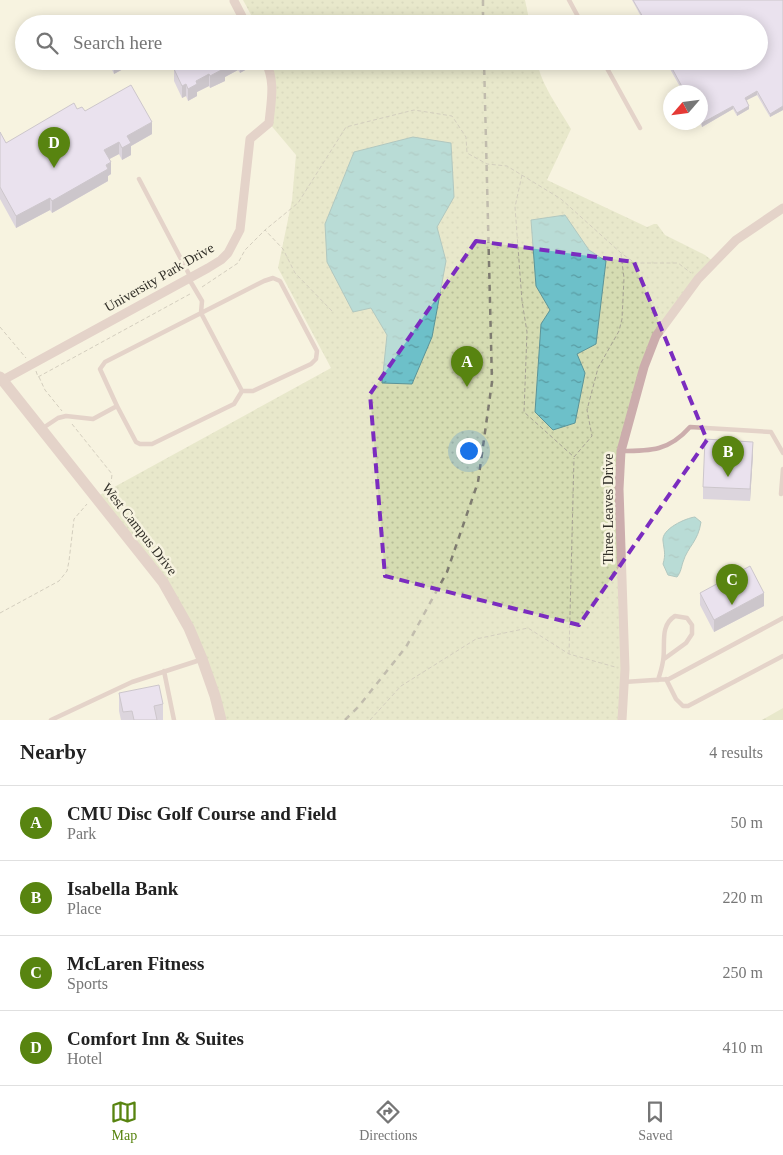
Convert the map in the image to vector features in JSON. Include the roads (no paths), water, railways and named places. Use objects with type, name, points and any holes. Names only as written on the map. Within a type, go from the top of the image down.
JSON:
[{"type":"street","points":[[234,1],[241,15]]},
{"type":"street","name":"University Park Drive","points":[[2,379],[190,278],[221,260],[228,253],[240,230],[250,139],[269,123],[273,82],[270,70]]},
{"type":"street","name":"Three Leaves Drive","points":[[622,720],[625,669],[619,489],[621,451],[644,367],[656,336],[692,286],[736,240],[783,208]]},
{"type":"street","name":"West Campus Drive","points":[[2,379],[163,582],[189,628],[216,696],[221,720]]},
{"type":"lane","points":[[569,0],[577,15]]},
{"type":"lane","points":[[608,70],[640,128]]},
{"type":"lane","points":[[139,179],[195,291],[202,301],[201,313],[242,391]]},
{"type":"lane","points":[[272,278],[280,281],[318,351],[316,359],[311,364],[253,390],[242,391],[234,404],[152,444],[140,444],[136,442],[100,369],[105,362],[272,278]]},
{"type":"lane","points":[[42,429],[58,418],[66,416],[94,420],[117,406]]},
{"type":"lane","points":[[621,451],[656,449],[666,446],[690,427],[771,432],[783,453]]},
{"type":"lane","points":[[781,494],[783,469]]},
{"type":"lane","points":[[658,680],[664,659],[663,647],[667,624],[675,616],[687,618],[692,626],[692,634],[686,643],[664,659]]},
{"type":"lane","points":[[624,682],[666,680],[783,618]]},
{"type":"lane","points":[[666,680],[676,699],[683,706],[688,706],[783,656]]},
{"type":"lane","points":[[51,720],[132,682],[202,659]]},
{"type":"lane","points":[[164,672],[174,720]]},
{"type":"water","points":[[413,137],[451,143],[454,197],[437,227],[446,261],[432,337],[412,384],[382,383],[387,335],[371,308],[353,312],[327,262],[325,224],[354,152]]},
{"type":"water","points":[[565,215],[589,250],[606,261],[596,344],[577,354],[585,373],[575,423],[553,430],[535,412],[541,324],[550,310],[536,286],[531,220]]},
{"type":"water","points":[[695,517],[701,522],[698,534],[685,557],[677,577],[668,575],[663,564],[665,555],[663,537],[670,528],[686,519]]},
{"type":"railway","points":[[483,0],[483,15]]},
{"type":"railway","points":[[345,720],[359,706],[406,647],[447,572],[478,482],[492,382],[484,70]]},
{"type":"place","name":"Comfort Inn & Suites","points":[[54,168]]},
{"type":"place","name":"CMU Disc Golf Course and Field","points":[[467,387]]},
{"type":"place","name":"Isabella Bank","points":[[728,477]]},
{"type":"place","name":"McLaren Fitness","points":[[732,605]]}]
